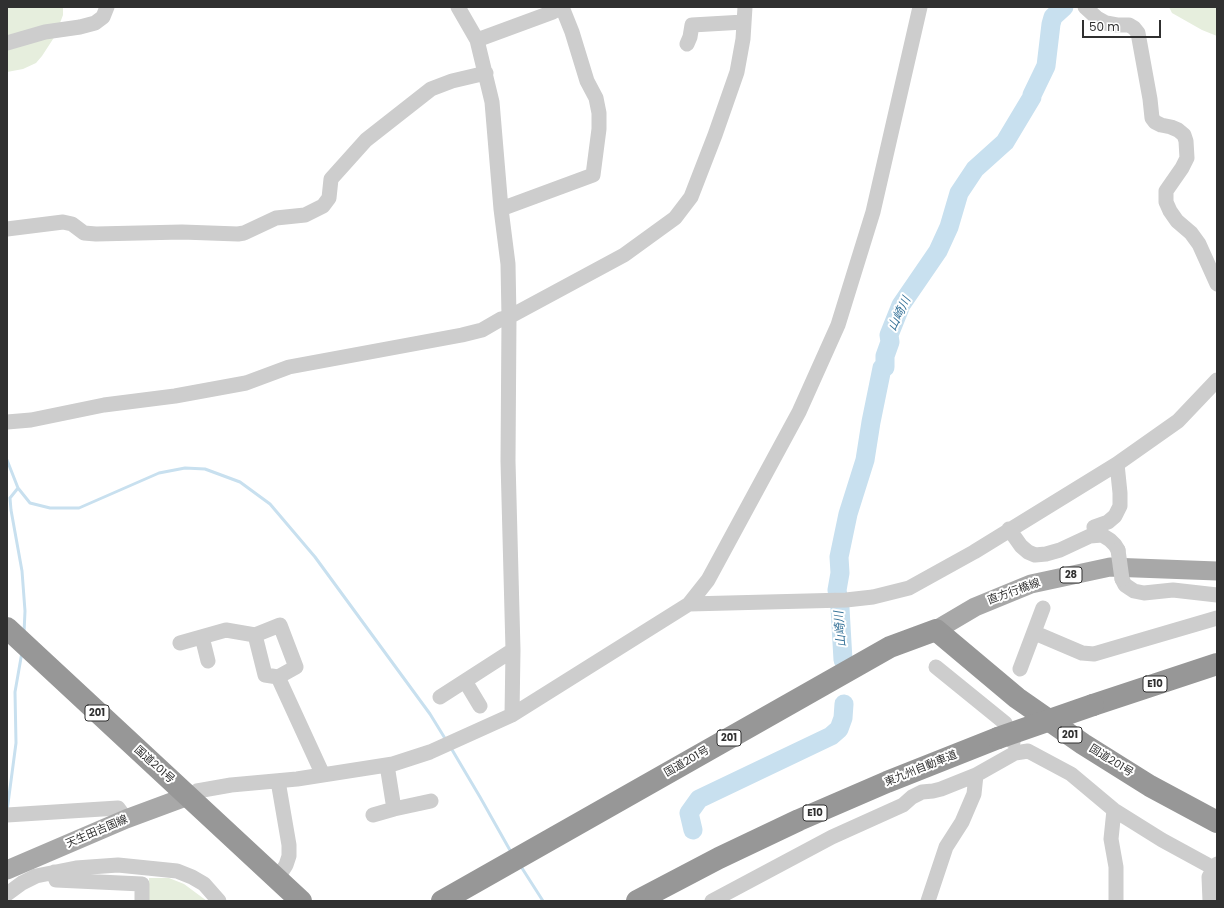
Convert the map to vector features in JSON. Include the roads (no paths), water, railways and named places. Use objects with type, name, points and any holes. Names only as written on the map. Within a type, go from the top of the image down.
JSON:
[{"type":"highway","name":"国道201号","points":[[7,628],[301,901]]},
{"type":"highway","name":"国道201号","points":[[442,901],[511,871],[890,663],[936,630],[1017,698],[1083,744],[1150,786],[1217,822]]},
{"type":"highway","name":"東九州自動車道","points":[[637,901],[719,858],[799,820],[887,782],[998,738],[1217,664]]},
{"type":"highway","name":"国道201号","points":[[473,901],[511,871]]},
{"type":"main road","name":"直方行橋線","points":[[936,630],[976,606],[1031,584],[1110,567],[1217,571]]},
{"type":"main road","name":"天生田吉国線","points":[[7,870],[126,819],[188,796]]},
{"type":"street","points":[[7,43],[45,32],[80,27],[95,23],[103,17],[107,7]]},
{"type":"street","points":[[458,7],[477,40],[492,102],[501,209],[508,264],[508,461],[513,650],[512,715]]},
{"type":"street","points":[[477,40],[553,12],[562,7],[600,112],[593,176],[501,209]]},
{"type":"street","points":[[7,422],[31,420],[104,405],[174,396],[246,383],[289,367],[462,336],[482,330],[501,319],[509,317],[624,255],[675,218],[691,197],[737,72],[743,39],[745,7]]},
{"type":"street","points":[[188,796],[198,791],[231,785],[297,779],[386,765],[430,752],[512,715],[689,604],[708,580],[799,412],[838,325],[873,212],[920,7]]},
{"type":"street","points":[[1085,7],[1097,18],[1106,23],[1129,25],[1138,33],[1152,118],[1155,122],[1161,125],[1178,130],[1184,135],[1186,141],[1187,158],[1166,191],[1166,202],[1177,221],[1191,233],[1199,244],[1217,284]]},
{"type":"street","points":[[687,44],[692,25],[744,22]]},
{"type":"street","points":[[7,229],[63,222],[72,224],[84,233],[96,234],[182,232],[238,234],[244,233],[276,218],[305,215],[323,206],[329,198],[331,179],[366,140],[431,89],[452,81],[486,73]]},
{"type":"street","points":[[689,604],[846,600],[873,597],[909,588],[930,578],[974,552],[1117,464],[1178,421],[1217,380]]},
{"type":"street","points":[[1094,527],[1108,522],[1115,516],[1120,506],[1117,464]]},
{"type":"street","points":[[1010,529],[1021,546],[1028,552],[1035,555],[1060,550],[1090,536],[1102,535],[1115,544],[1118,550],[1122,579],[1125,585],[1134,591],[1144,593],[1173,590],[1217,595]]},
{"type":"street","points":[[1020,669],[1043,608]]},
{"type":"street","points":[[1035,632],[1082,653],[1094,654],[1217,618]]},
{"type":"street","points":[[180,643],[226,630],[255,635],[280,625],[296,667],[278,677],[265,675],[255,635]]},
{"type":"street","points":[[202,637],[208,661]]},
{"type":"street","points":[[440,697],[513,650]]},
{"type":"street","points":[[936,667],[1005,723],[1013,743],[1015,753]]},
{"type":"street","points":[[278,677],[323,775]]},
{"type":"street","points":[[465,681],[480,706]]},
{"type":"street","points":[[712,901],[832,837],[903,805],[912,797],[922,792],[933,792],[941,789],[976,775],[1015,753],[1028,751],[1070,774],[1114,810],[1162,840],[1216,867],[1209,877],[1210,901]]},
{"type":"street","points":[[386,765],[394,810]]},
{"type":"street","points":[[928,901],[946,847],[962,822],[974,794],[976,775]]},
{"type":"street","points":[[277,879],[286,865],[289,856],[289,845],[278,781]]},
{"type":"street","points":[[373,815],[431,801]]},
{"type":"street","points":[[7,815],[118,808],[126,819]]},
{"type":"street","points":[[1114,810],[1111,839],[1116,868],[1116,901]]},
{"type":"street","points":[[7,894],[22,883],[36,876],[76,868],[118,865],[177,871],[204,884],[219,901]]},
{"type":"street","points":[[54,872],[56,880],[142,884],[142,901]]},
{"type":"waterway","name":"山崎川","points":[[843,660],[840,608],[837,590],[840,573],[839,557],[848,514],[865,460],[882,368],[885,367],[885,356],[890,342],[889,335],[901,305],[938,251],[949,227],[959,193],[975,169],[1005,142],[1032,97],[1046,66],[1053,17],[1064,7]]},
{"type":"waterway","points":[[7,460],[18,488],[30,503],[50,508],[79,508],[159,473],[185,468],[205,469],[240,482],[270,504],[315,557],[430,714],[446,740]]},
{"type":"waterway","points":[[18,488],[10,498],[22,571],[25,611],[24,633]]},
{"type":"waterway","points":[[7,811],[16,743],[15,692],[22,652]]},
{"type":"waterway","name":"山崎川","points":[[693,830],[689,813],[699,799],[831,736],[839,729],[843,718],[844,704]]},
{"type":"waterway","points":[[451,748],[511,852]]},
{"type":"waterway","points":[[520,865],[543,901]]}]
